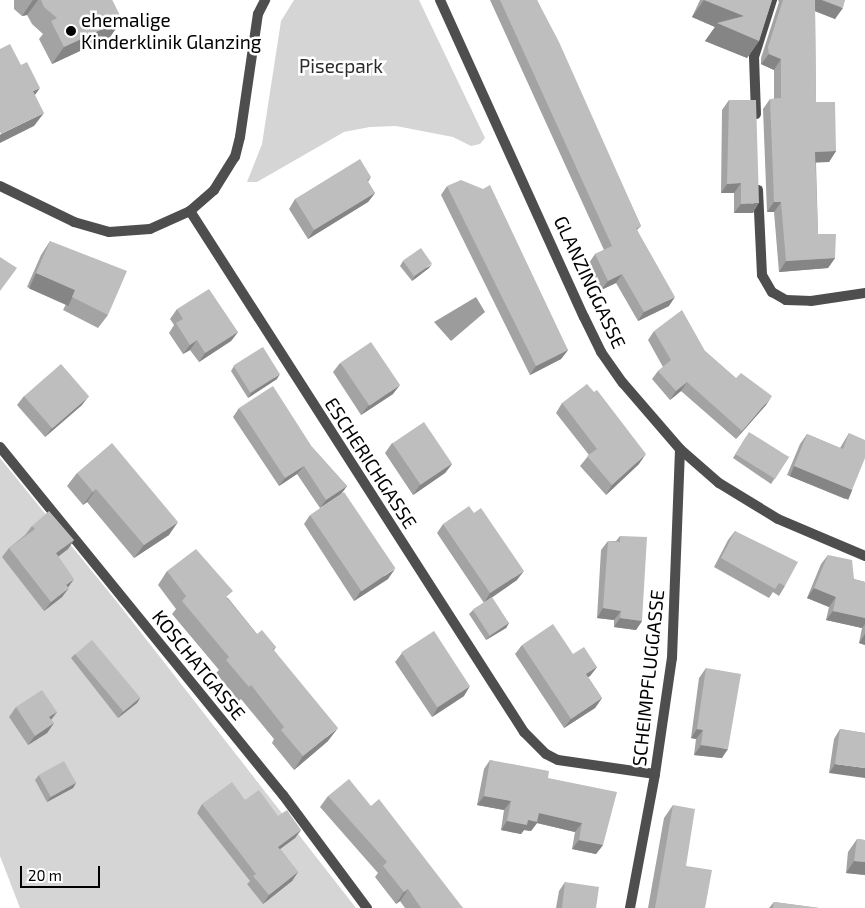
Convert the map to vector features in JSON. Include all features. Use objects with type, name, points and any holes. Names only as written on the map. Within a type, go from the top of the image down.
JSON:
[{"type":"street","points":[[0,186],[74,222],[109,232],[150,229],[190,211],[214,190],[234,157],[240,137],[258,14],[265,0]]},
{"type":"street","name":"GLANZINGGASSE","points":[[440,0],[601,352],[647,414],[680,449],[744,500],[808,534],[865,556]]},
{"type":"street","points":[[756,125],[754,57],[772,0]]},
{"type":"street","points":[[758,174],[762,275],[772,292],[786,300],[811,301],[865,293]]},
{"type":"street","name":"ESCHERICHGASSE","points":[[190,211],[524,732],[546,754],[558,760],[656,774]]},
{"type":"street","name":"KOSCHATGASSE","points":[[0,447],[282,795],[367,908]]},
{"type":"street","name":"SCHEIMPFLUGGASSE","points":[[630,908],[656,774],[672,658],[680,449]]},
{"type":"green space","name":"Pisecpark","points":[[294,0],[419,0],[485,138],[480,144],[471,146],[453,137],[396,126],[370,127],[344,132],[257,182],[247,182],[262,144],[281,21]]},
{"type":"green space","points":[[0,458],[117,602],[356,908],[20,908],[0,856]]},
{"type":"shaded area","points":[[476,297],[485,312],[451,341],[434,322]]},
{"type":"building","points":[[41,0],[112,0],[122,20],[64,47],[51,21],[57,18],[44,7]]},
{"type":"building","points":[[500,0],[537,0],[559,42],[641,226],[636,228],[675,297],[644,312],[622,274],[608,281],[595,254],[612,246]]},
{"type":"building","points":[[704,0],[772,0],[759,41],[717,23],[744,16]]},
{"type":"building","points":[[783,0],[815,0],[816,102],[835,102],[836,151],[815,152],[818,234],[836,234],[835,258],[786,261],[781,202],[774,202],[770,99],[781,98],[781,59],[769,54],[768,47]]},
{"type":"building","points":[[822,0],[845,0],[843,8]]},
{"type":"building","points":[[10,44],[21,65],[27,62],[40,88],[33,91],[44,113],[1,134],[0,49]]},
{"type":"building","points":[[729,100],[756,100],[759,203],[741,204],[741,183],[727,184]]},
{"type":"building","points":[[360,159],[371,177],[367,180],[375,193],[314,230],[295,199]]},
{"type":"building","points":[[461,180],[483,189],[490,185],[568,350],[536,366],[447,186]]},
{"type":"building","points":[[50,241],[127,271],[108,315],[72,297],[75,290],[36,273]]},
{"type":"building","points":[[421,248],[432,264],[414,276],[403,261]]},
{"type":"building","points":[[0,257],[17,268],[0,291]]},
{"type":"building","points":[[209,289],[238,332],[205,353],[197,340],[190,345],[176,323],[183,319],[177,309]]},
{"type":"building","points":[[682,310],[705,351],[736,378],[741,373],[772,396],[742,431],[687,382],[676,391],[658,371],[671,360],[654,331]]},
{"type":"building","points":[[371,342],[400,385],[369,406],[340,363]]},
{"type":"building","points":[[263,347],[280,374],[250,393],[233,366]]},
{"type":"building","points":[[61,364],[89,396],[52,429],[24,396]]},
{"type":"building","points":[[587,384],[594,392],[597,390],[646,454],[612,485],[587,456],[597,449],[562,403]]},
{"type":"building","points":[[273,386],[312,447],[347,486],[326,500],[304,466],[285,478],[239,408]]},
{"type":"building","points":[[424,422],[452,463],[420,485],[392,443]]},
{"type":"building","points":[[749,432],[789,457],[775,479],[735,454]]},
{"type":"building","points":[[849,433],[865,440],[865,458],[852,490],[794,466],[807,434],[843,449]]},
{"type":"building","points":[[112,443],[178,522],[144,545],[96,489],[93,492],[77,473]]},
{"type":"building","points":[[344,492],[395,568],[361,591],[310,515]]},
{"type":"building","points":[[469,506],[474,513],[481,508],[524,571],[490,593],[443,524]]},
{"type":"building","points":[[49,511],[74,540],[56,553],[74,579],[66,585],[69,588],[51,602],[9,548],[35,529],[32,526]]},
{"type":"building","points":[[735,531],[798,562],[785,586],[779,583],[775,589],[721,558]]},
{"type":"building","points":[[620,536],[647,537],[642,621],[620,618],[621,611],[603,608],[608,541],[620,542]]},
{"type":"building","points":[[196,549],[233,591],[226,597],[257,634],[262,630],[276,647],[273,649],[338,728],[303,756],[281,730],[284,727],[251,685],[249,687],[226,660],[229,657],[182,601],[186,596],[167,571]]},
{"type":"building","points":[[828,555],[852,560],[854,579],[865,582],[865,618],[833,611],[836,597],[814,588]]},
{"type":"building","points":[[492,597],[509,623],[490,636],[473,610]]},
{"type":"building","points":[[553,624],[573,654],[584,647],[597,667],[586,674],[602,698],[571,719],[522,645]]},
{"type":"building","points":[[434,631],[470,686],[437,708],[401,652]]},
{"type":"building","points":[[92,640],[140,697],[123,712],[75,654]]},
{"type":"building","points":[[706,668],[741,674],[728,749],[701,745],[703,730],[697,729]]},
{"type":"building","points":[[42,690],[57,712],[49,717],[54,723],[35,736],[16,707]]},
{"type":"building","points":[[840,729],[865,733],[865,768],[835,764]]},
{"type":"building","points":[[490,760],[549,771],[548,778],[617,792],[603,845],[579,840],[582,823],[539,813],[537,822],[528,820],[527,825],[507,821],[511,801],[484,796]]},
{"type":"building","points":[[64,761],[76,783],[51,797],[39,775]]},
{"type":"building","points":[[349,779],[371,806],[379,799],[463,908],[421,908],[408,889],[404,892],[383,866],[387,862],[328,796]]},
{"type":"building","points":[[232,782],[245,800],[259,790],[278,816],[287,810],[301,830],[278,847],[298,872],[269,895],[253,876],[256,874],[202,804]]},
{"type":"building","points":[[673,805],[695,809],[686,866],[712,870],[705,908],[655,908]]},
{"type":"building","points":[[857,839],[865,840],[865,862],[854,861]]},
{"type":"building","points":[[565,882],[599,887],[596,908],[562,908]]},
{"type":"building","points":[[774,902],[819,908],[773,908]]},
{"type":"place","name":"ehemalige Kinderklinik Glanzing","points":[[71,31]]}]
